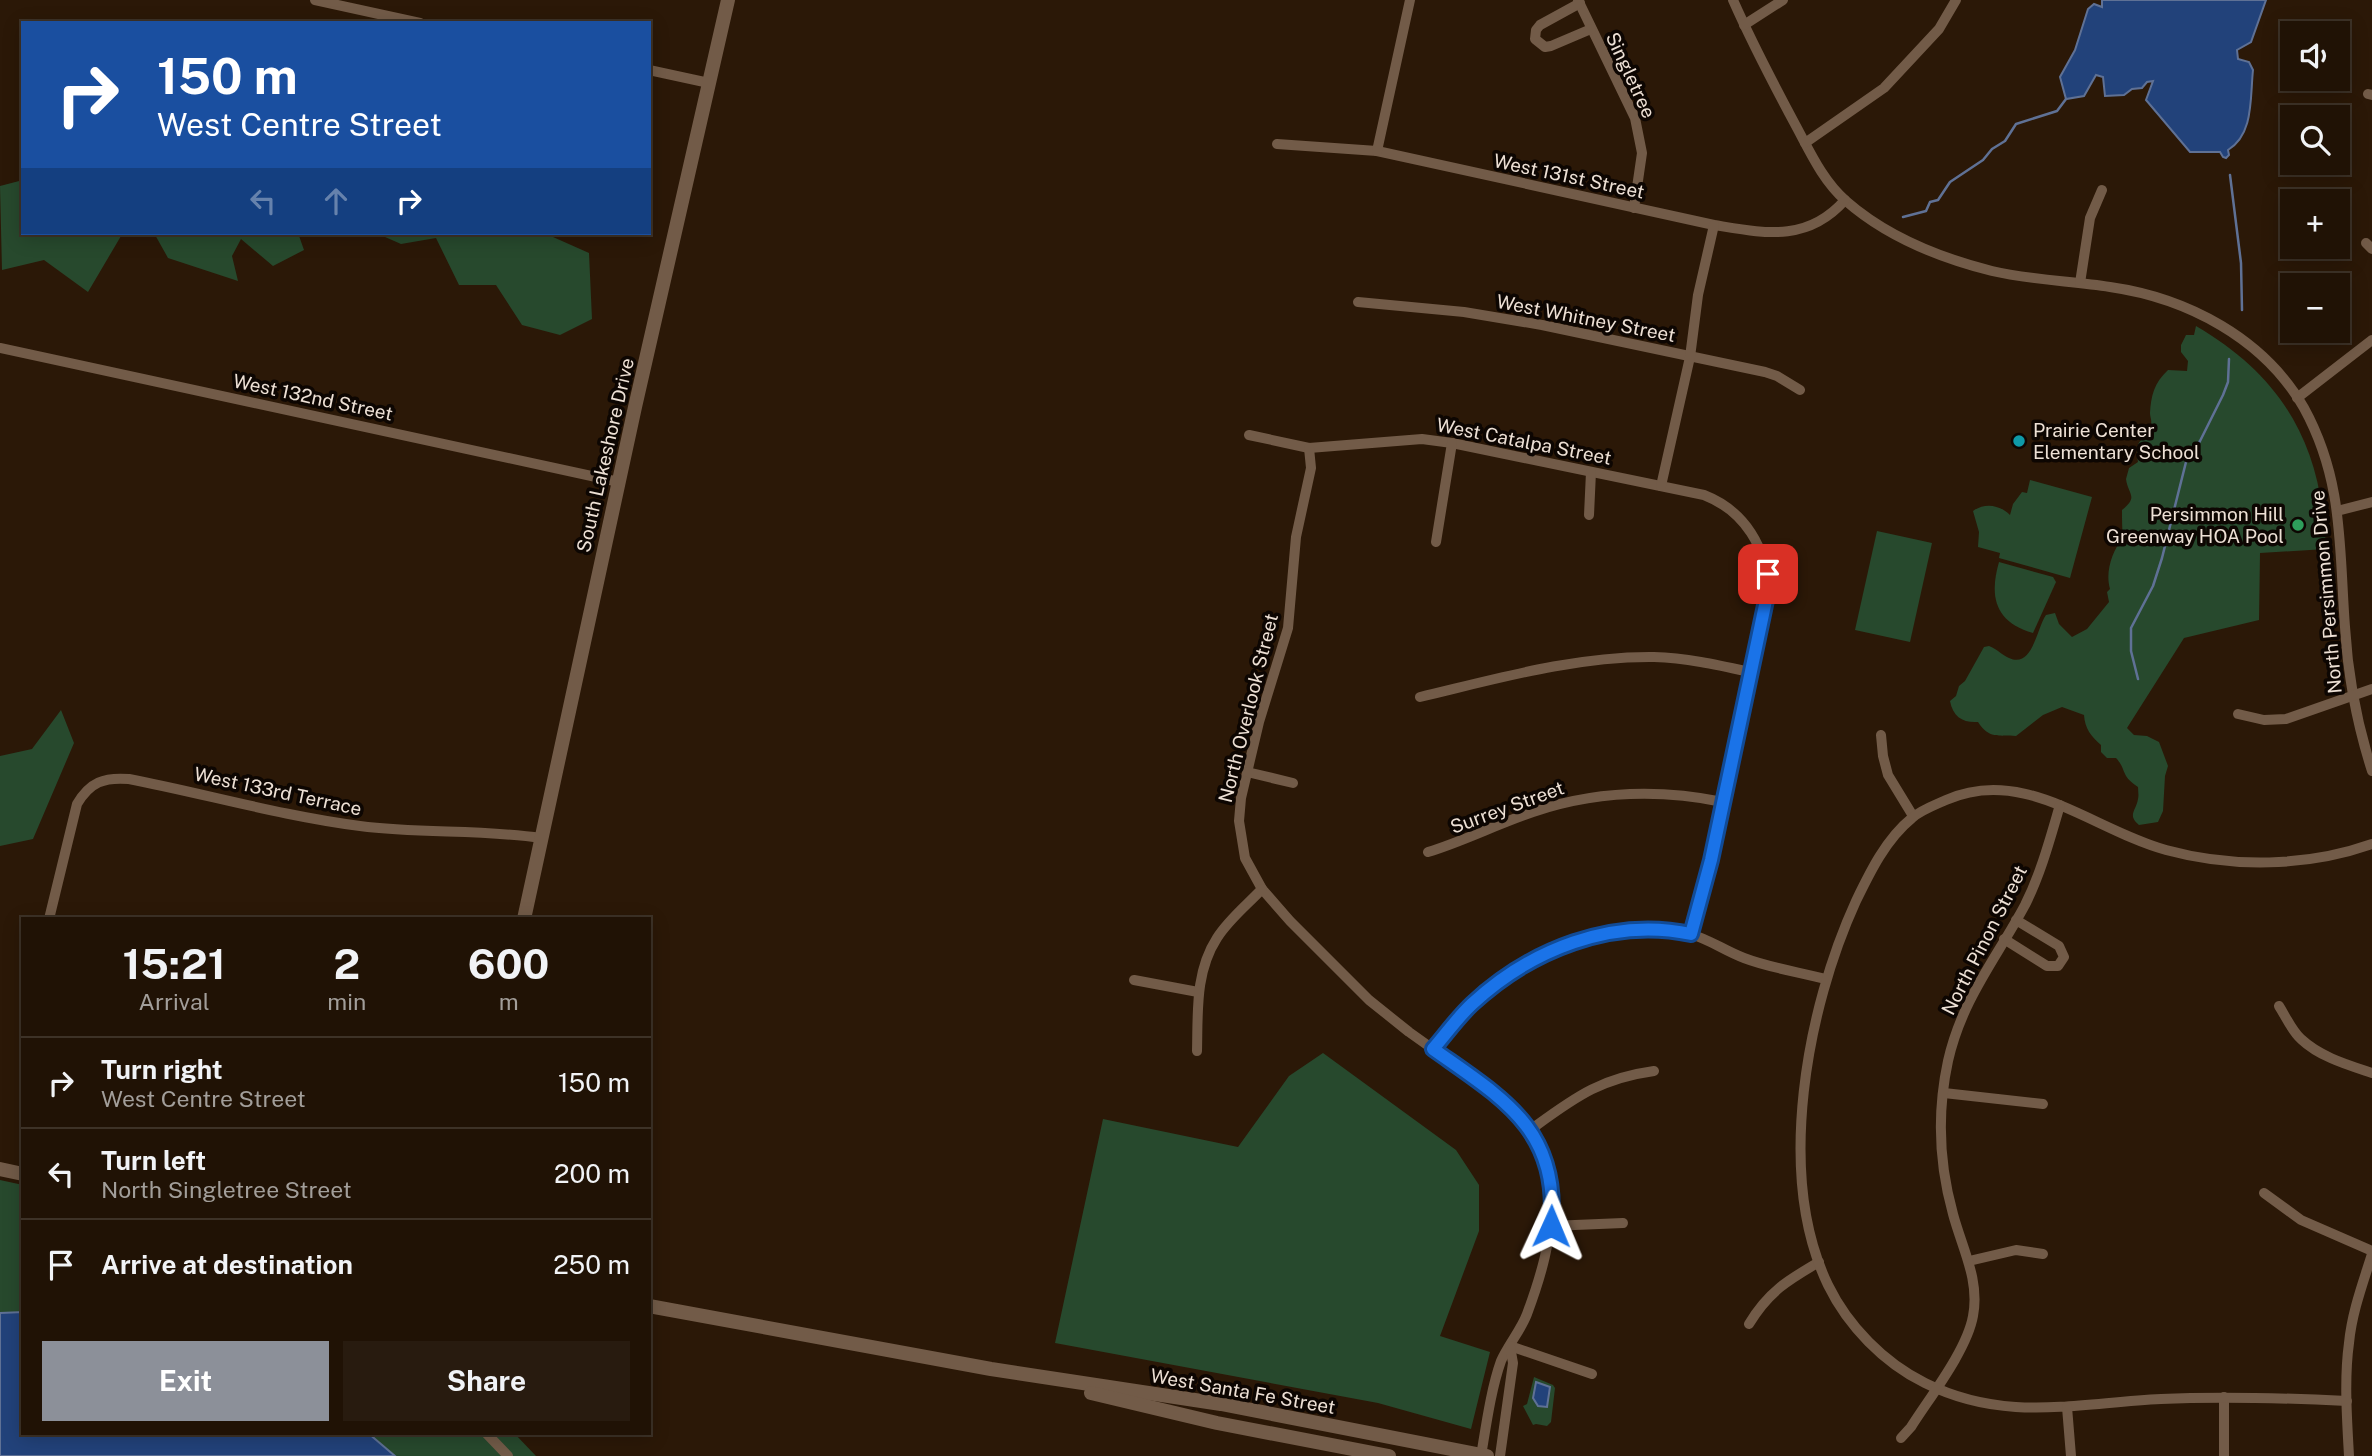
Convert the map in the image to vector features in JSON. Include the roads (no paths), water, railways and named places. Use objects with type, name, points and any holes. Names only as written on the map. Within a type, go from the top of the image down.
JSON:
[{"type":"street","points":[[315,0],[411,21]]},
{"type":"street","name":"South Lakeshore Drive","points":[[524,917],[728,0]]},
{"type":"street","points":[[1377,151],[1410,0]]},
{"type":"street","name":"North Persimmon Drive","points":[[1733,0],[1826,181],[1845,200],[1880,227],[1947,257],[1993,271],[2144,293],[2178,303],[2216,322],[2263,357],[2297,398],[2329,464],[2337,511],[2353,696],[2372,771]]},
{"type":"street","points":[[1744,25],[1783,0]]},
{"type":"street","points":[[1805,143],[1884,88],[1939,29],[1956,0]]},
{"type":"street","points":[[1579,2],[1540,25],[1535,39],[1540,45],[1551,46],[1591,29]]},
{"type":"street","name":"Singletree","points":[[1579,2],[1627,99],[1639,134],[1642,153],[1634,208]]},
{"type":"street","points":[[651,70],[709,83]]},
{"type":"street","name":"West 131st Street","points":[[1277,144],[1377,151],[1714,225],[1769,233],[1810,228],[1845,200]]},
{"type":"street","points":[[2080,283],[2090,218],[2102,190]]},
{"type":"street","points":[[1661,486],[1690,357],[1698,295],[1714,225]]},
{"type":"street","name":"West Whitney Street","points":[[1358,302],[1464,312],[1542,325],[1765,372],[1800,390]]},
{"type":"street","points":[[2297,398],[2372,340]]},
{"type":"street","name":"West 132nd Street","points":[[0,348],[619,482]]},
{"type":"street","name":"West Catalpa Street","points":[[1250,435],[1309,448],[1422,439],[1704,495],[1729,507],[1743,521],[1763,555],[1768,574],[1768,591],[1750,672]]},
{"type":"street","points":[[1436,542],[1452,443]]},
{"type":"street","name":"North Overlook Street","points":[[1309,448],[1311,468],[1296,537],[1288,628],[1259,722],[1247,772],[1239,821],[1241,840],[1245,858],[1262,889],[1290,921],[1359,991],[1517,1113],[1531,1132],[1548,1171],[1553,1208],[1547,1248],[1526,1316],[1502,1361],[1483,1456]]},
{"type":"street","points":[[1589,515],[1591,472]]},
{"type":"street","points":[[2337,511],[2372,502]]},
{"type":"street","points":[[1420,697],[1542,669],[1630,658],[1677,659],[1750,672],[1711,860],[1691,934]]},
{"type":"street","points":[[2238,714],[2264,720],[2286,719],[2372,690]]},
{"type":"street","points":[[1881,735],[1888,775],[1913,816]]},
{"type":"street","points":[[1247,772],[1293,783]]},
{"type":"street","name":"West 133rd Terrace","points":[[49,917],[77,804],[94,783],[104,779],[129,779],[328,822],[363,827],[496,832],[541,838]]},
{"type":"street","points":[[2347,1401],[2224,1397],[2019,1409],[1958,1398],[1935,1388],[1896,1365],[1868,1341],[1842,1309],[1828,1286],[1807,1217],[1801,1144],[1805,1073],[1812,1032],[1843,929],[1873,868],[1913,816],[1950,798],[1978,791],[2017,791],[2033,794],[2111,830],[2165,850],[2233,861],[2314,859],[2372,844]]},
{"type":"street","name":"Surrey Street","points":[[1428,852],[1462,842],[1530,813],[1591,797],[1653,793],[1694,796],[1723,802]]},
{"type":"street","name":"North Pinon Street","points":[[1901,1438],[1962,1346],[1973,1318],[1976,1300],[1975,1282],[1953,1214],[1944,1170],[1941,1116],[1950,1052],[1967,1005],[2016,920],[2044,860],[2060,805]]},
{"type":"street","points":[[1197,1051],[1198,992],[1202,973],[1216,939],[1262,889]]},
{"type":"street","points":[[2004,939],[2047,966],[2058,966],[2064,957],[2059,946],[2016,920]]},
{"type":"street","points":[[1433,1049],[1473,1002],[1521,967],[1562,946],[1606,933],[1671,929],[1691,934],[1745,959],[1826,979]]},
{"type":"street","points":[[1134,981],[1198,992]]},
{"type":"street","points":[[2279,1006],[2299,1038],[2339,1062],[2372,1073]]},
{"type":"street","points":[[1531,1132],[1546,1118],[1590,1089],[1626,1075],[1654,1071]]},
{"type":"street","points":[[1944,1093],[2043,1104]]},
{"type":"street","points":[[0,1169],[21,1174]]},
{"type":"street","points":[[2264,1193],[2301,1220],[2372,1252],[2354,1310],[2348,1344],[2349,1456]]},
{"type":"street","points":[[1551,1226],[1623,1223]]},
{"type":"street","points":[[1969,1261],[2016,1250],[2043,1254]]},
{"type":"street","points":[[1749,1324],[1771,1293],[1819,1262]]},
{"type":"street","name":"West Santa Fe Street","points":[[651,1306],[991,1369],[1221,1404],[1483,1456]]},
{"type":"street","points":[[1510,1346],[1592,1374]]},
{"type":"street","name":"North Overlook Street","points":[[1500,1456],[1513,1363],[1510,1346]]},
{"type":"street","name":"West Santa Fe Street","points":[[991,1369],[1217,1423],[1389,1456]]},
{"type":"street","points":[[2224,1397],[2224,1456]]},
{"type":"street","points":[[2067,1407],[2071,1456]]},
{"type":"street","points":[[488,1435],[508,1456]]},
{"type":"water","points":[[2102,0],[2266,0],[2251,42],[2237,50],[2238,59],[2249,62],[2253,70],[2251,103],[2247,125],[2236,143],[2228,150],[2229,155],[2226,158],[2220,152],[2190,152],[2146,100],[2153,81],[2124,95],[2105,96],[2103,77],[2096,75],[2084,96],[2066,99],[2060,77],[2075,50],[2088,9],[2094,4],[2102,7]]},
{"type":"water","points":[[21,1312],[21,1435],[370,1435],[395,1456],[0,1456],[0,1313]]},
{"type":"water","points":[[1536,1382],[1550,1387],[1547,1407],[1538,1406],[1533,1398]]},
{"type":"waterway","points":[[1903,217],[1926,211],[1930,202],[1938,200],[1950,182],[2005,141],[2016,124],[2057,111],[2066,99]]},
{"type":"waterway","points":[[2230,175],[2241,263],[2242,310]]},
{"type":"waterway","points":[[2138,679],[2131,651],[2131,628],[2153,586],[2186,462],[2200,441],[2228,382],[2229,359]]},
{"type":"place","name":"Prairie Center Elementary School","points":[[2019,441]]},
{"type":"place","name":"Persimmon Hill Greenway HOA Pool","points":[[2298,525]]}]
